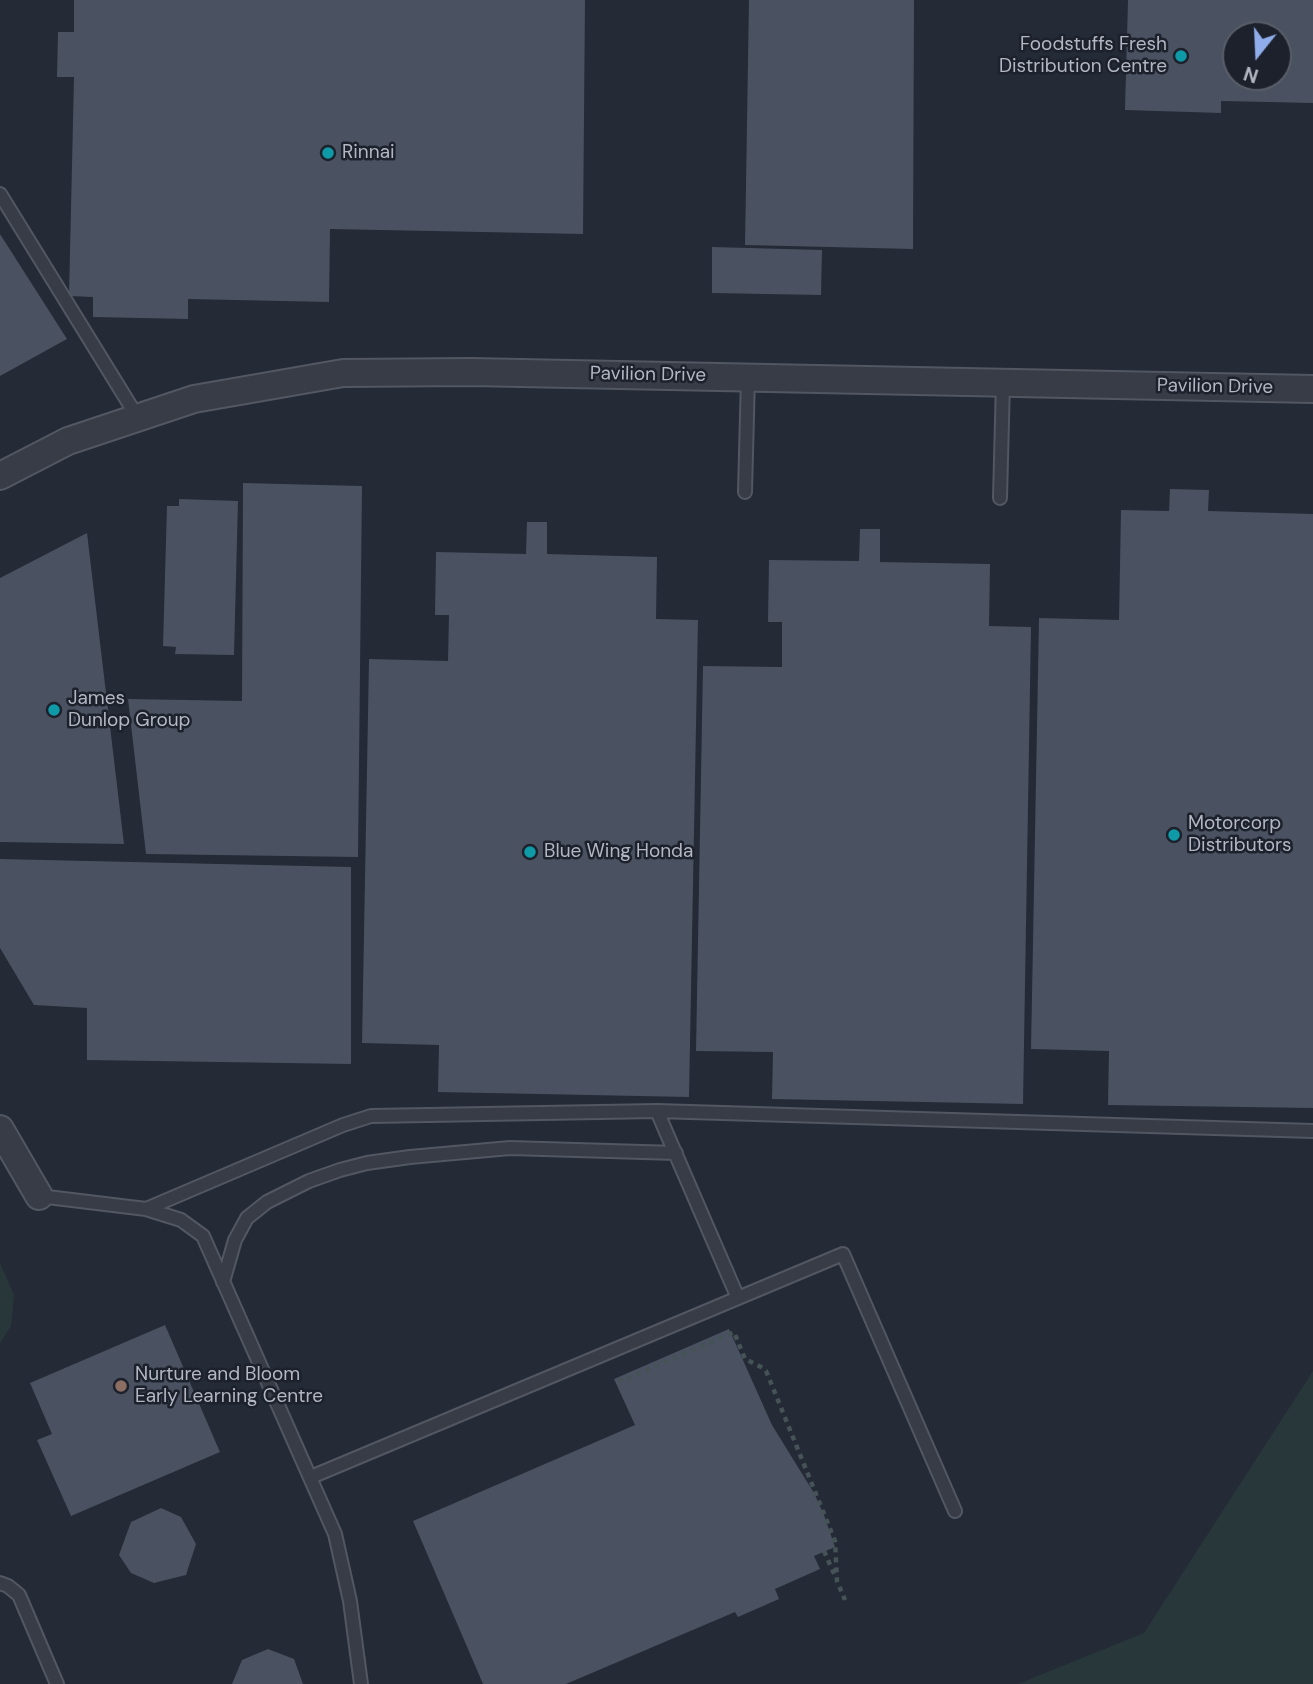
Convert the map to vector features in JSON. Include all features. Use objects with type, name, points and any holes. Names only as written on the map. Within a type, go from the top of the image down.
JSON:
[{"type":"street","name":"Pavilion Drive","points":[[0,476],[68,441],[194,399],[343,373],[471,372],[1313,389]]},
{"type":"street","points":[[0,1129],[39,1196]]},
{"type":"lane","points":[[0,194],[138,418]]},
{"type":"lane","points":[[746,492],[748,377]]},
{"type":"lane","points":[[1000,498],[1003,382]]},
{"type":"lane","points":[[146,1209],[343,1125],[371,1116],[657,1111],[1313,1131]]},
{"type":"lane","points":[[657,1111],[738,1298]]},
{"type":"lane","points":[[223,1282],[234,1240],[247,1218],[267,1202],[309,1181],[340,1170],[410,1157],[510,1148],[676,1153]]},
{"type":"lane","points":[[39,1196],[146,1209],[181,1220],[202,1236],[335,1534],[351,1601],[361,1684]]},
{"type":"lane","points":[[311,1477],[843,1254],[955,1511]]},
{"type":"lane","points":[[0,1583],[19,1595],[57,1684]]},
{"type":"path","points":[[619,1378],[621,1381],[734,1332],[745,1359],[766,1371],[771,1382],[835,1541],[837,1581]]},
{"type":"path","points":[[824,1551],[845,1601]]},
{"type":"shaded area","points":[[0,1263],[14,1295],[11,1326],[0,1343]]},
{"type":"shaded area","points":[[1313,1371],[1313,1684],[1018,1684],[1144,1633]]},
{"type":"building","name":"Rinnai","points":[[74,0],[585,0],[583,234],[330,229],[329,302],[188,299],[188,319],[93,317],[93,297],[69,296],[74,77],[57,77],[58,32],[74,32]]},
{"type":"building","points":[[749,0],[914,0],[913,249],[745,245]]},
{"type":"building","name":"Foodstuffs Fresh Distribution Centre","points":[[1128,0],[1313,0],[1313,103],[1221,101],[1221,113],[1125,110]]},
{"type":"building","points":[[0,234],[67,339],[0,376]]},
{"type":"building","points":[[712,247],[822,250],[821,295],[712,293]]},
{"type":"building","points":[[243,483],[362,486],[358,857],[146,854],[128,699],[242,701]]},
{"type":"building","name":"Motorcorp Distributors","points":[[1170,489],[1209,490],[1208,511],[1313,514],[1313,1108],[1108,1105],[1109,1051],[1031,1049],[1039,618],[1119,620],[1121,510],[1169,511]]},
{"type":"building","points":[[179,499],[238,501],[234,655],[175,654],[176,647],[163,646],[167,506],[179,506]]},
{"type":"building","name":"Blue Wing Honda","points":[[527,522],[547,522],[547,554],[657,557],[656,619],[698,620],[689,1097],[438,1092],[439,1045],[362,1043],[369,659],[448,661],[449,615],[435,615],[436,552],[526,554]]},
{"type":"building","points":[[860,529],[880,529],[880,562],[990,564],[989,626],[1031,627],[1023,1104],[772,1099],[773,1052],[696,1051],[703,666],[782,667],[782,622],[768,622],[769,560],[859,561]]},
{"type":"building","name":"James Dunlop Group","points":[[87,533],[124,844],[0,842],[0,578]]},
{"type":"building","points":[[0,859],[351,867],[351,1064],[87,1060],[87,1008],[34,1005],[0,948]]},
{"type":"building","points":[[165,1325],[220,1452],[71,1516],[37,1440],[52,1434],[30,1383]]},
{"type":"building","points":[[729,1329],[772,1425],[814,1493],[824,1515],[835,1547],[814,1556],[820,1569],[775,1589],[779,1599],[738,1617],[735,1612],[566,1684],[483,1684],[413,1521],[635,1425],[614,1379]]},
{"type":"building","points":[[161,1508],[181,1517],[196,1544],[186,1575],[154,1583],[131,1573],[119,1555],[131,1522]]},
{"type":"building","points":[[268,1649],[294,1659],[303,1684],[232,1684],[242,1660]]},
{"type":"place","name":"Foodstuffs Fresh Distribution Centre","points":[[1181,56]]},
{"type":"place","name":"Rinnai","points":[[328,153]]},
{"type":"place","name":"James Dunlop Group","points":[[54,710]]},
{"type":"place","name":"Motorcorp Distributors","points":[[1174,835]]},
{"type":"place","name":"Blue Wing Honda","points":[[530,852]]},
{"type":"place","name":"Nurture and Bloom Early Learning Centre","points":[[121,1386]]}]
